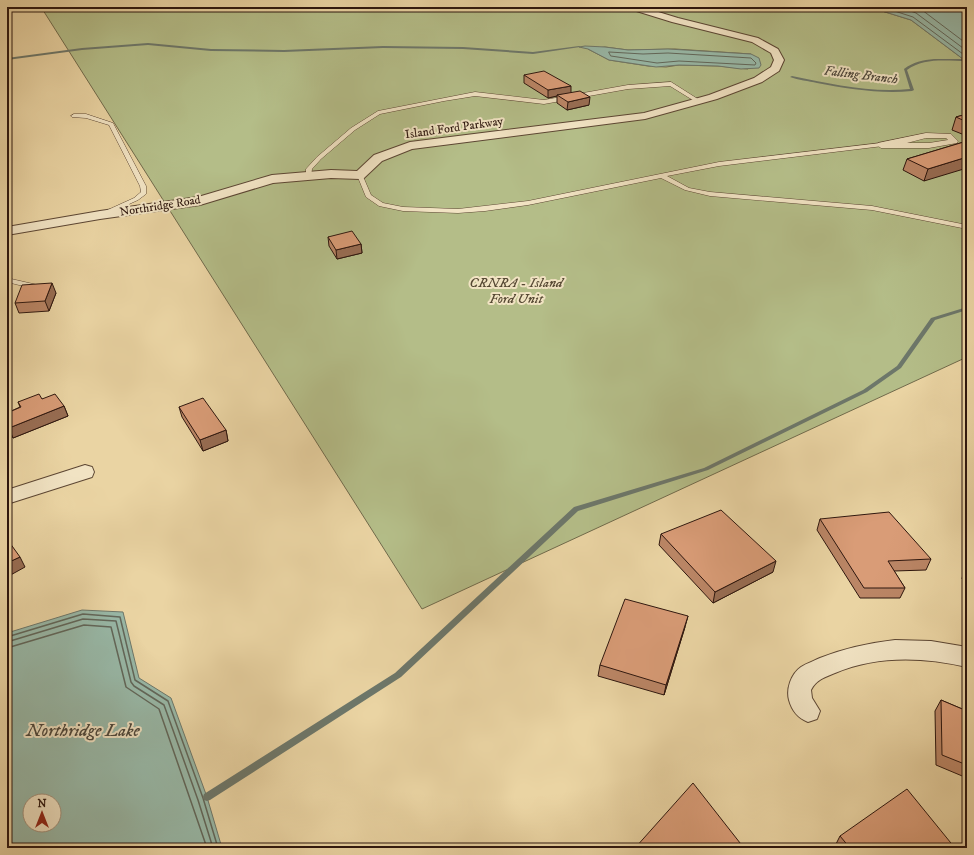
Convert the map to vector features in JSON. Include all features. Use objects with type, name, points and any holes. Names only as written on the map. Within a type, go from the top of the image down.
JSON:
[{"type":"street","name":"Island Ford Parkway","points":[[360,174],[378,158],[410,146],[645,116],[698,101],[758,80],[772,71],[779,60],[775,51],[749,38],[669,19],[633,7]]},
{"type":"street","points":[[926,135],[948,136],[954,141],[942,144],[901,146],[883,145],[926,135]]},
{"type":"street","name":"Northridge Road","points":[[7,232],[100,215],[200,201],[272,180],[309,175],[360,174]]},
{"type":"street","points":[[7,497],[85,472]]},
{"type":"street","points":[[808,711],[801,701],[799,690],[807,675],[844,658],[880,650],[920,650],[955,654],[967,658]]},
{"type":"lane","points":[[309,175],[309,169],[319,158],[378,113],[444,99],[475,94],[495,95],[544,102],[628,88],[671,84],[698,101]]},
{"type":"lane","points":[[74,116],[86,116],[111,124],[144,186],[144,193],[136,199],[100,215]]},
{"type":"lane","points":[[360,174],[368,196],[373,201],[391,208],[458,211],[507,206],[719,164],[883,145]]},
{"type":"lane","points":[[662,176],[687,188],[710,194],[872,208],[967,227]]},
{"type":"lane","points":[[7,280],[39,288]]},
{"type":"green space","name":"CRNRA - Island Ford Unit","points":[[41,7],[869,7],[911,20],[967,62],[967,357],[422,609]],"holes":[[[605,47],[628,50],[675,49],[751,54],[748,69],[718,66],[679,65],[666,67],[648,66],[609,60],[588,49]]]},
{"type":"water","points":[[869,7],[967,7],[967,62],[911,20]]},
{"type":"water","points":[[585,46],[628,50],[668,49],[751,54],[759,58],[761,65],[759,68],[741,69],[718,66],[679,65],[656,67],[609,60],[588,49],[579,47]]},
{"type":"water","name":"Northridge Lake","points":[[82,610],[123,612],[139,678],[171,698],[207,797],[222,848],[7,848],[7,633]]},
{"type":"building","points":[[544,71],[571,86],[548,90],[524,75]]},
{"type":"building","points":[[580,91],[590,97],[568,102],[557,95]]},
{"type":"building","points":[[967,114],[967,122],[956,117]]},
{"type":"building","points":[[967,141],[967,157],[928,169],[907,159]]},
{"type":"building","points":[[352,231],[361,244],[336,250],[328,237]]},
{"type":"building","points":[[52,283],[45,301],[15,303],[22,285]]},
{"type":"building","points":[[39,394],[42,399],[55,394],[64,406],[9,428],[7,425],[7,413],[21,407],[18,402]]},
{"type":"building","points":[[203,398],[226,430],[200,440],[179,407]]},
{"type":"building","points":[[721,510],[776,561],[715,592],[661,534]]},
{"type":"building","points":[[889,512],[931,559],[888,561],[905,588],[864,588],[820,519]]},
{"type":"building","points":[[7,539],[20,557],[7,563]]},
{"type":"building","points":[[625,599],[688,616],[666,685],[600,665]]},
{"type":"building","points":[[941,700],[967,711],[967,765],[942,755]]},
{"type":"building","points":[[693,783],[744,848],[635,848]]},
{"type":"building","points":[[907,789],[955,848],[850,848],[840,836]]},
{"type":"waterway","points":[[7,59],[82,49],[148,44],[211,50],[284,51],[383,47],[463,48],[533,53],[579,47]]},
{"type":"waterway","name":"Falling Branch","points":[[792,77],[867,90],[912,90],[905,70],[911,66],[926,61],[943,59],[967,60]]},
{"type":"waterway","points":[[207,797],[398,675],[576,509],[706,469],[865,391],[899,367],[933,319],[967,308]]}]
